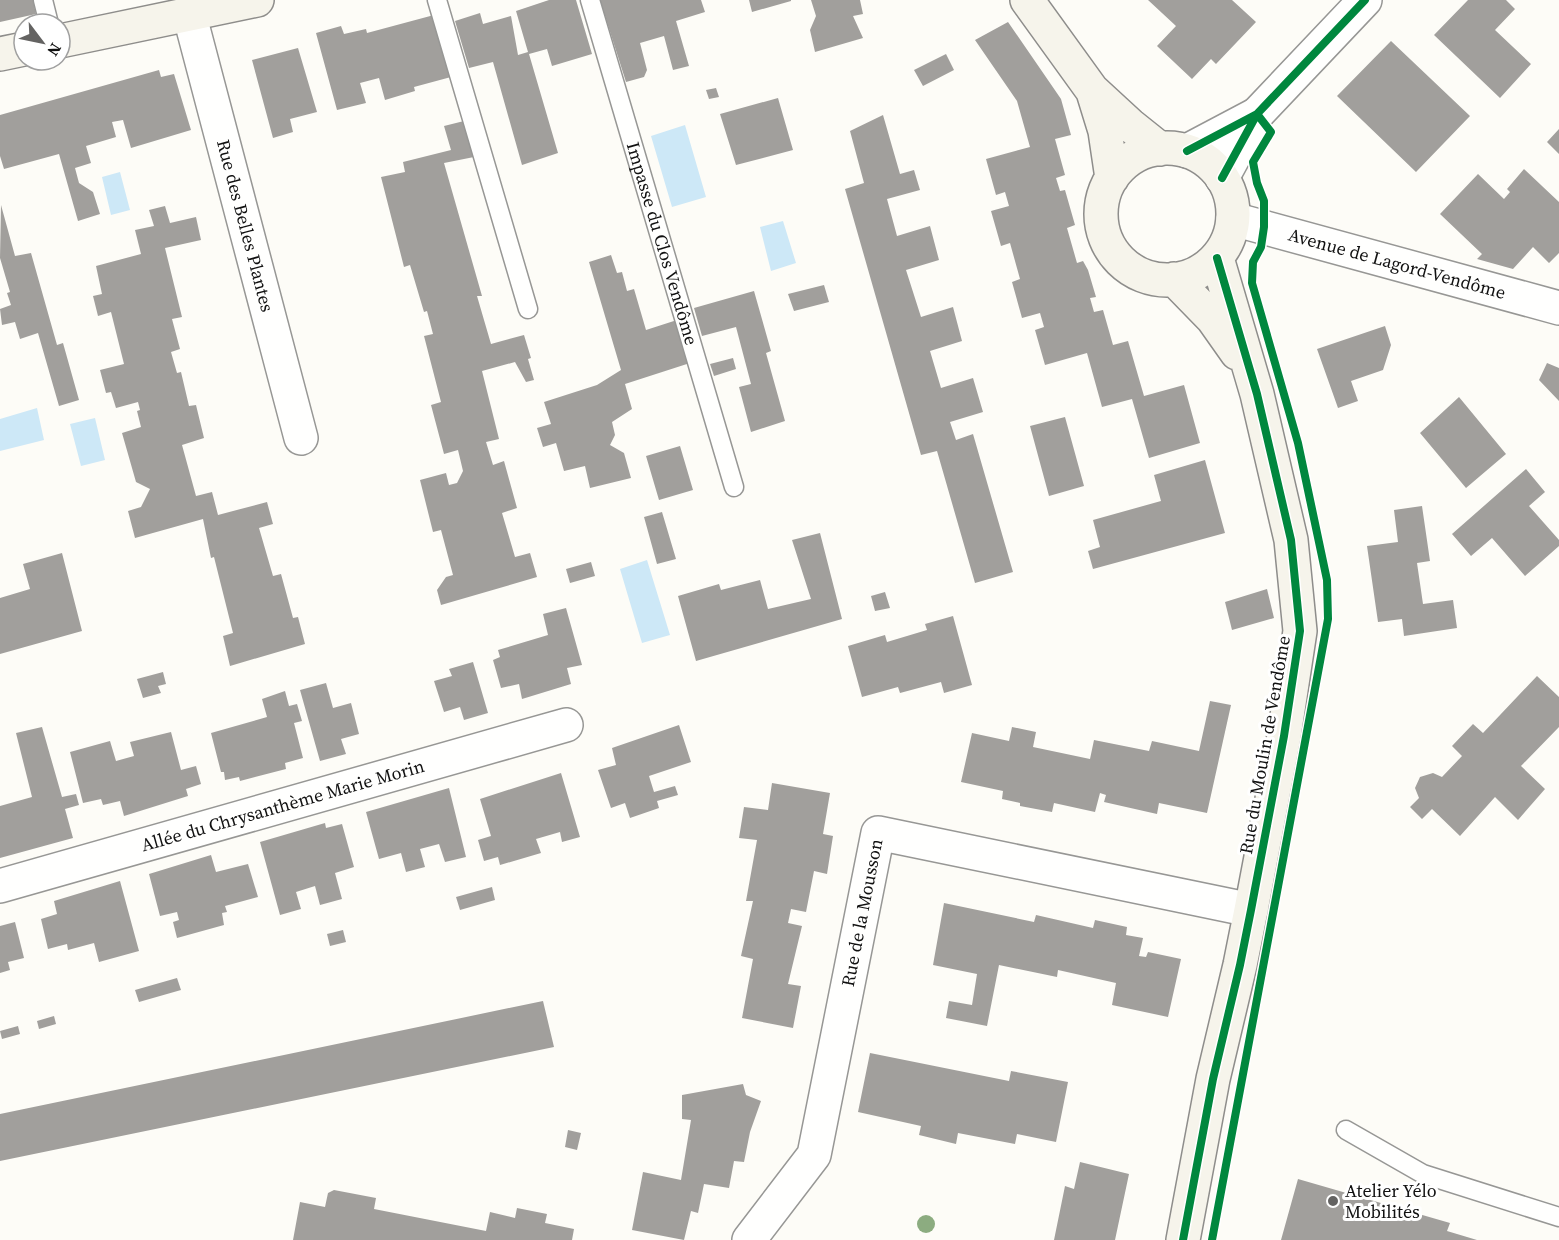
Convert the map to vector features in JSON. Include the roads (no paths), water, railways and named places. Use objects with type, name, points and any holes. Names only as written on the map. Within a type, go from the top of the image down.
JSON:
[{"type":"street","points":[[72,38],[257,0]]},
{"type":"street","points":[[1027,0],[1092,90],[1130,125],[1173,150],[1205,159],[1222,178],[1229,191],[1233,219],[1226,244],[1217,258],[1201,271],[1182,278],[1161,280],[1141,275],[1124,265],[1110,249],[1103,230],[1101,209],[1106,189],[1116,172],[1150,150],[1173,150],[1257,114]]},
{"type":"street","points":[[1222,178],[1257,114],[1365,0]]},
{"type":"street","name":"Rue des Belles Plantes","points":[[189,13],[301,438]]},
{"type":"street","points":[[1092,90],[1105,132],[1112,178]]},
{"type":"street","name":"Avenue de Lagord-Vendôme","points":[[1233,219],[1559,308]]},
{"type":"street","name":"Rue du Moulin de Vendôme","points":[[1183,1240],[1213,1079],[1251,910],[1284,736],[1300,631],[1291,540],[1251,371],[1217,258]]},
{"type":"street","name":"Rue du Moulin de Vendôme","points":[[1174,279],[1213,319],[1251,371]]},
{"type":"street","name":"Allée du Chrysanthème Marie Morin","points":[[0,886],[566,725]]},
{"type":"street","name":"Rue de la Mousson","points":[[749,1240],[814,1155],[878,833],[1251,910]]},
{"type":"lane","points":[[437,0],[528,309]]},
{"type":"lane","name":"Impasse du Clos Vendôme","points":[[590,0],[734,487]]},
{"type":"lane","points":[[1346,1130],[1423,1174],[1559,1216]]},
{"type":"water","points":[[685,125],[706,197],[672,207],[651,136]]},
{"type":"water","points":[[120,172],[130,210],[111,215],[102,177]]},
{"type":"water","points":[[783,221],[796,263],[771,271],[760,227]]},
{"type":"water","points":[[37,408],[44,440],[0,451],[0,419]]},
{"type":"water","points":[[95,418],[105,460],[81,466],[70,424]]},
{"type":"water","points":[[647,560],[670,635],[642,643],[620,569]]},
{"type":"place","name":"Atelier Yélo Mobilités","points":[[1333,1201]]}]
